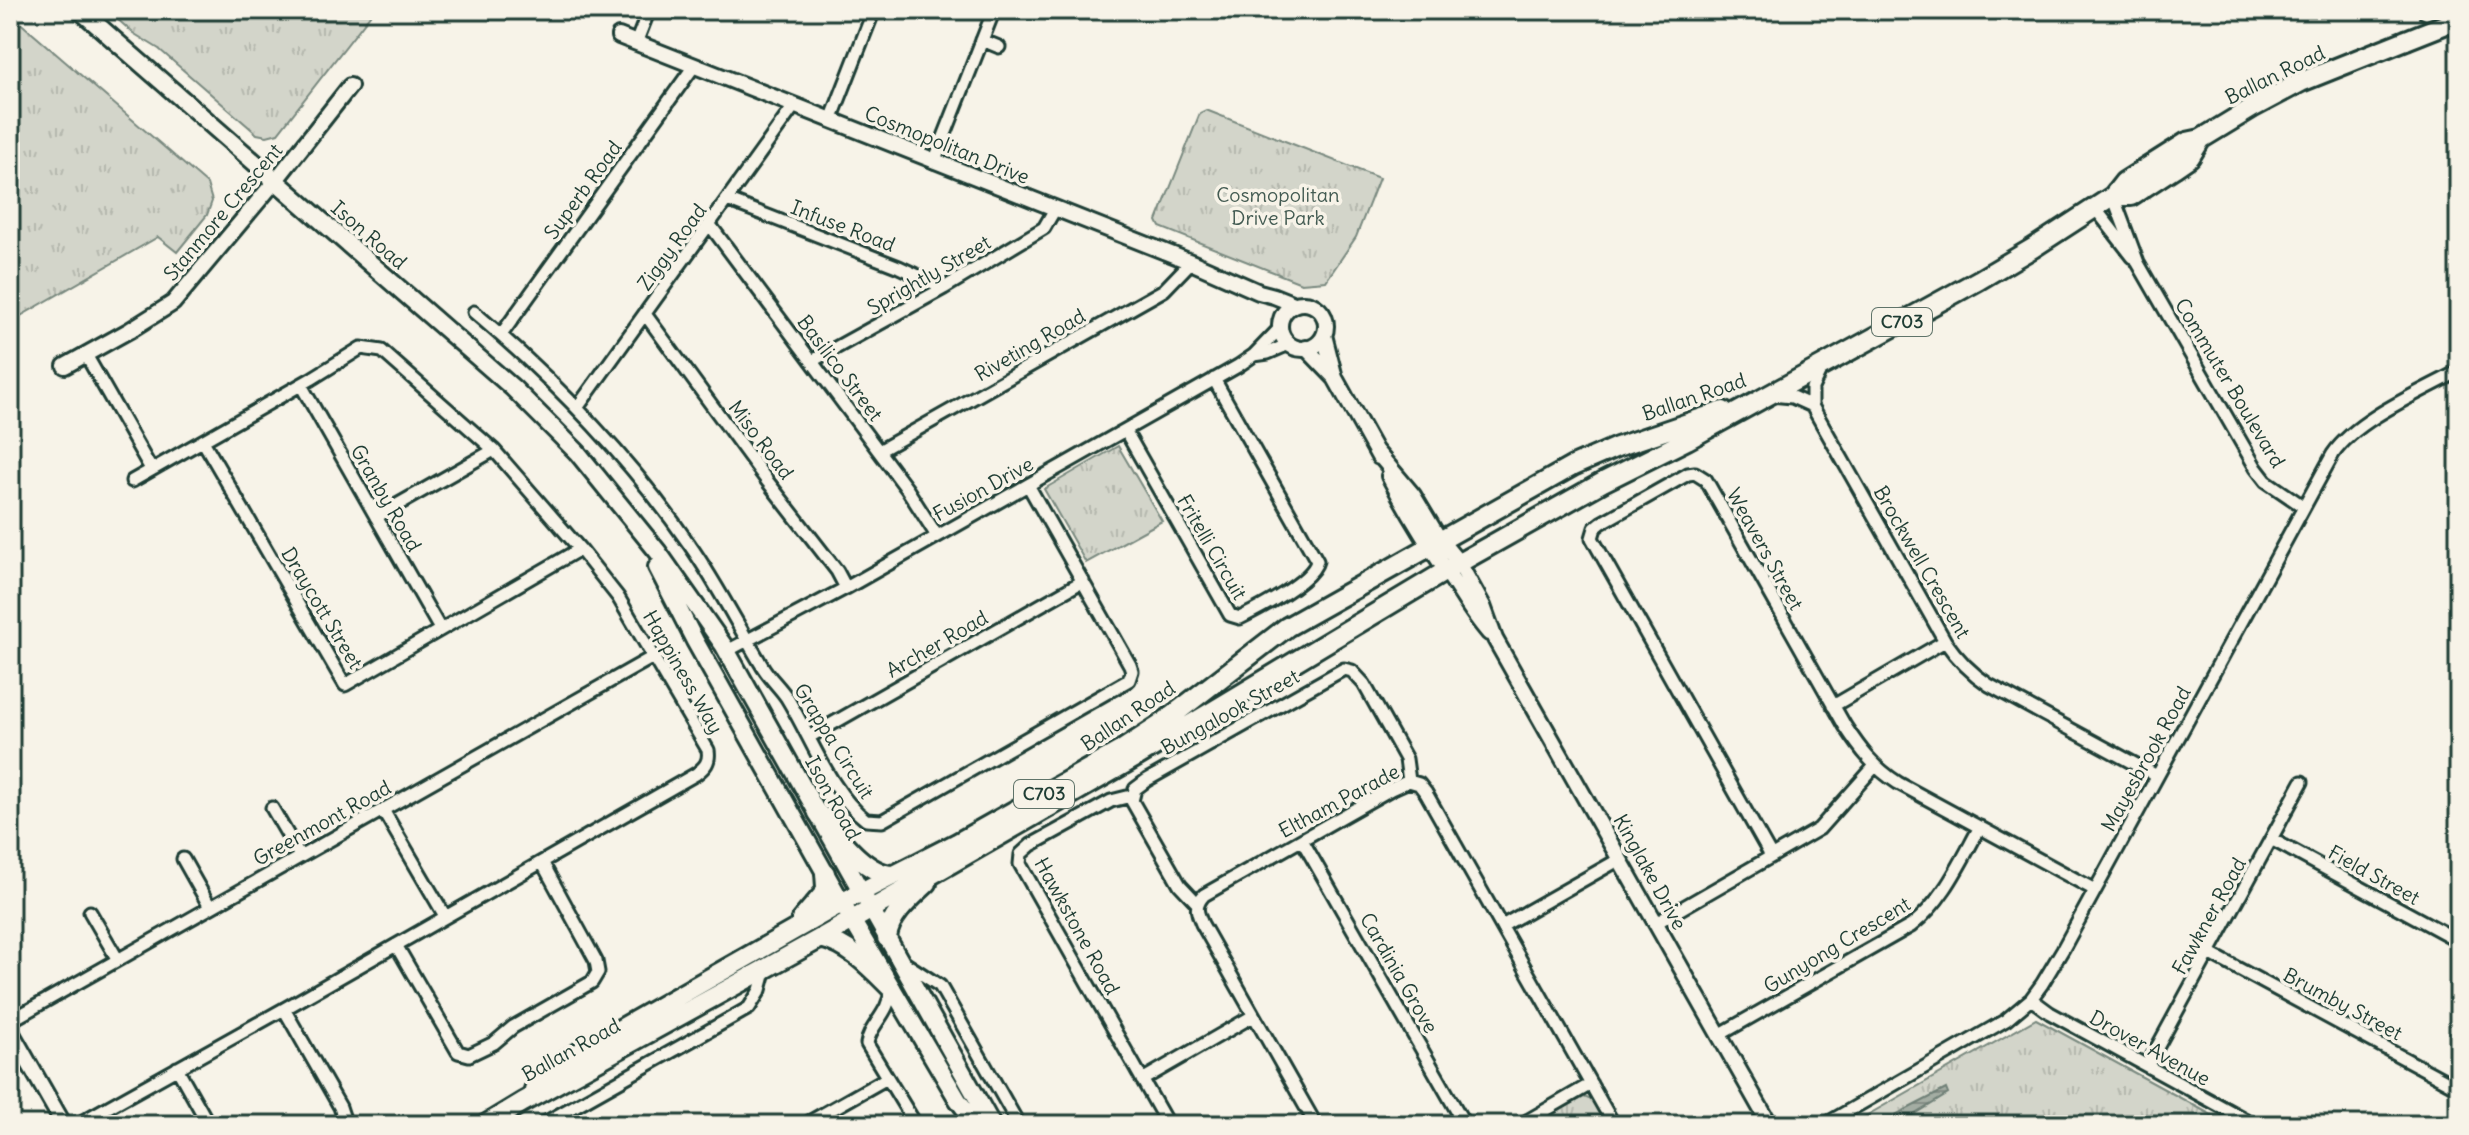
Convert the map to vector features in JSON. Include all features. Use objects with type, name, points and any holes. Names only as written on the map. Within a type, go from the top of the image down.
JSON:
[{"type":"main road","name":"Ison Road","points":[[80,10],[513,388],[577,452],[658,552],[727,651],[992,1125]]},
{"type":"main road","name":"Ballan Road","points":[[523,1102],[564,1061],[781,938],[846,912],[946,865],[1133,759],[1453,567],[1603,482],[1771,395],[1979,280],[2113,196],[2131,196],[2190,157],[2201,139],[2252,108],[2301,82],[2459,19]]},
{"type":"main road","name":"Ballan Road","points":[[866,900],[893,875],[957,843],[1120,751],[1160,725],[1287,627],[1573,466],[1617,447],[1771,395]]},
{"type":"main road","name":"Ison Road","points":[[619,504],[670,589],[846,912],[958,1100],[977,1125]]},
{"type":"main road","points":[[714,674],[715,661],[727,651]]},
{"type":"main road","points":[[818,813],[837,836],[875,871],[893,875]]},
{"type":"main road","points":[[887,938],[889,925],[895,917],[946,865]]},
{"type":"main road","points":[[781,938],[821,898],[826,887],[825,873]]},
{"type":"main road","name":"Ballan Road","points":[[485,1125],[821,938],[846,912]]},
{"type":"main road","points":[[821,938],[833,941],[851,953],[891,988]]},
{"type":"street","points":[[636,43],[649,10]]},
{"type":"street","points":[[831,120],[874,10]]},
{"type":"street","points":[[934,162],[994,10]]},
{"type":"street","name":"Cosmopolitan Drive","points":[[619,36],[1294,304]]},
{"type":"street","points":[[982,40],[999,47]]},
{"type":"street","name":"Superb Road","points":[[501,335],[694,66]]},
{"type":"street","name":"Stanmore Crescent","points":[[65,366],[173,303],[350,86]]},
{"type":"street","name":"Ziggy Road","points":[[577,408],[794,106]]},
{"type":"street","name":"Commuter Boulevard","points":[[2113,196],[2138,263],[2256,468],[2266,481],[2304,507]]},
{"type":"street","name":"Infuse Road","points":[[727,200],[899,267],[944,288]]},
{"type":"street","name":"Commuter Boulevard","points":[[2095,208],[2138,263]]},
{"type":"street","name":"Sprightly Street","points":[[812,361],[1044,228],[1055,209]]},
{"type":"street","name":"Basilico Street","points":[[710,225],[924,512],[937,536]]},
{"type":"street","name":"Riveting Road","points":[[879,451],[1164,290],[1191,262]]},
{"type":"street","name":"Cosmopolitan Drive","points":[[1259,292],[1281,322]]},
{"type":"street","points":[[1335,378],[1306,348],[1289,344],[1281,322],[1294,304],[1312,304],[1321,312],[1326,323],[1324,335],[1335,378],[1411,519],[1453,567]]},
{"type":"street","name":"Grappa Circuit","points":[[474,312],[577,408],[644,484],[690,545],[767,674],[785,696],[840,793],[861,816],[874,822],[882,821],[1026,740],[1126,683],[1131,676],[1130,665],[1028,485]]},
{"type":"street","name":"Miso Road","points":[[645,314],[837,571],[846,588]]},
{"type":"street","name":"Fusion Drive","points":[[727,651],[846,588],[1214,379],[1254,355],[1281,322]]},
{"type":"street","points":[[1306,348],[1317,344],[1324,335]]},
{"type":"street","name":"Fusion Drive","points":[[1254,355],[1289,344]]},
{"type":"street","name":"Happiness Way","points":[[76,1125],[696,774],[707,763],[708,750],[618,597],[494,450],[382,351],[361,348],[132,481]]},
{"type":"street","points":[[86,355],[151,469]]},
{"type":"street","points":[[1771,395],[1792,397],[1812,406],[1815,379],[1823,366]]},
{"type":"street","name":"Mayesbrook Road","points":[[1824,1125],[1986,1033],[2031,999],[2095,890],[2333,454],[2361,426],[2459,371]]},
{"type":"street","name":"Fritelli Circuit","points":[[1125,430],[1230,615],[1240,618],[1280,595],[1314,570],[1317,561],[1214,379]]},
{"type":"street","name":"Granby Road","points":[[301,385],[440,629]]},
{"type":"street","name":"Brockwell Crescent","points":[[1812,406],[1957,659],[1989,685],[2157,776]]},
{"type":"street","name":"Draycott Street","points":[[203,441],[345,685],[580,549]]},
{"type":"street","points":[[376,517],[494,450]]},
{"type":"street","points":[[1375,450],[1413,495],[1434,544]]},
{"type":"street","name":"Weavers Street","points":[[1771,856],[1592,538],[1595,528],[1679,478],[1695,473],[1706,480],[1833,706],[1857,745],[1875,766],[1898,783],[2095,890]]},
{"type":"street","name":"Kinglake Drive","points":[[1453,567],[1483,606],[1495,639],[1770,1125]]},
{"type":"street","name":"Archer Road","points":[[809,737],[1083,581]]},
{"type":"street","points":[[1833,706],[1945,641]]},
{"type":"street","name":"Greenmont Road","points":[[10,1021],[653,657]]},
{"type":"street","name":"Bungalook Street","points":[[1131,796],[1147,780],[1344,669],[1353,672],[1364,684],[1406,759],[1409,781]]},
{"type":"street","points":[[1656,923],[1819,829],[1875,766]]},
{"type":"street","name":"Eltham Parade","points":[[1197,903],[1204,895],[1398,785],[1409,781],[1419,784],[1614,1125]]},
{"type":"street","name":"Fawkner Road","points":[[2147,1066],[2302,782]]},
{"type":"street","points":[[1131,796],[1180,885],[1197,903],[1202,924],[1316,1125]]},
{"type":"street","name":"Hawkstone Road","points":[[1131,796],[1111,801],[1031,845],[1019,859],[1168,1125]]},
{"type":"street","points":[[272,808],[300,856]]},
{"type":"street","points":[[383,810],[445,916]]},
{"type":"street","name":"Gunyong Crescent","points":[[1719,1035],[1924,916],[1945,889],[1980,827]]},
{"type":"street","name":"Field Street","points":[[2271,839],[2459,941]]},
{"type":"street","name":"Cardinia Grove","points":[[1302,840],[1465,1125]]},
{"type":"street","points":[[183,859],[210,907]]},
{"type":"street","points":[[1502,926],[1620,859]]},
{"type":"street","points":[[396,945],[458,1052],[469,1055],[494,1043],[513,1027],[592,982],[598,972],[596,961],[542,862]]},
{"type":"street","points":[[90,912],[118,960]]},
{"type":"street","name":"Brumby Street","points":[[2209,953],[2459,1088]]},
{"type":"street","points":[[898,959],[940,986],[1019,1125]]},
{"type":"street","points":[[541,1125],[749,1008],[760,990],[766,967]]},
{"type":"street","points":[[891,988],[888,1006],[867,1044],[916,1125]]},
{"type":"street","name":"Drover Avenue","points":[[2031,999],[2050,1013],[2255,1125]]},
{"type":"street","points":[[284,1009],[340,1107],[343,1125]]},
{"type":"street","points":[[1142,1080],[1253,1016]]},
{"type":"street","points":[[10,1030],[64,1125]]},
{"type":"street","points":[[177,1068],[209,1125]]},
{"type":"street","points":[[804,1125],[887,1078]]},
{"type":"street","points":[[1520,1125],[1591,1084]]},
{"type":"green space","points":[[107,10],[374,10],[278,133],[267,136],[257,134],[159,49],[133,33]]},
{"type":"green space","points":[[10,14],[207,184],[212,201],[207,215],[177,252],[158,237],[10,322]]},
{"type":"green space","name":"Cosmopolitan Drive Park","points":[[1206,110],[1379,178],[1356,237],[1326,281],[1301,283],[1160,227],[1157,221],[1200,113]]},
{"type":"green space","points":[[1118,446],[1162,521],[1086,563],[1044,489]]},
{"type":"green space","points":[[2036,1019],[2230,1125],[1850,1125]]},
{"type":"green space","points":[[1584,1097],[1594,1101],[1608,1125],[1531,1125]]},
{"type":"shaded area","points":[[1946,1089],[1948,1094],[1897,1125],[1876,1125]]},
{"type":"railway","points":[[2402,10],[2459,36]]}]
